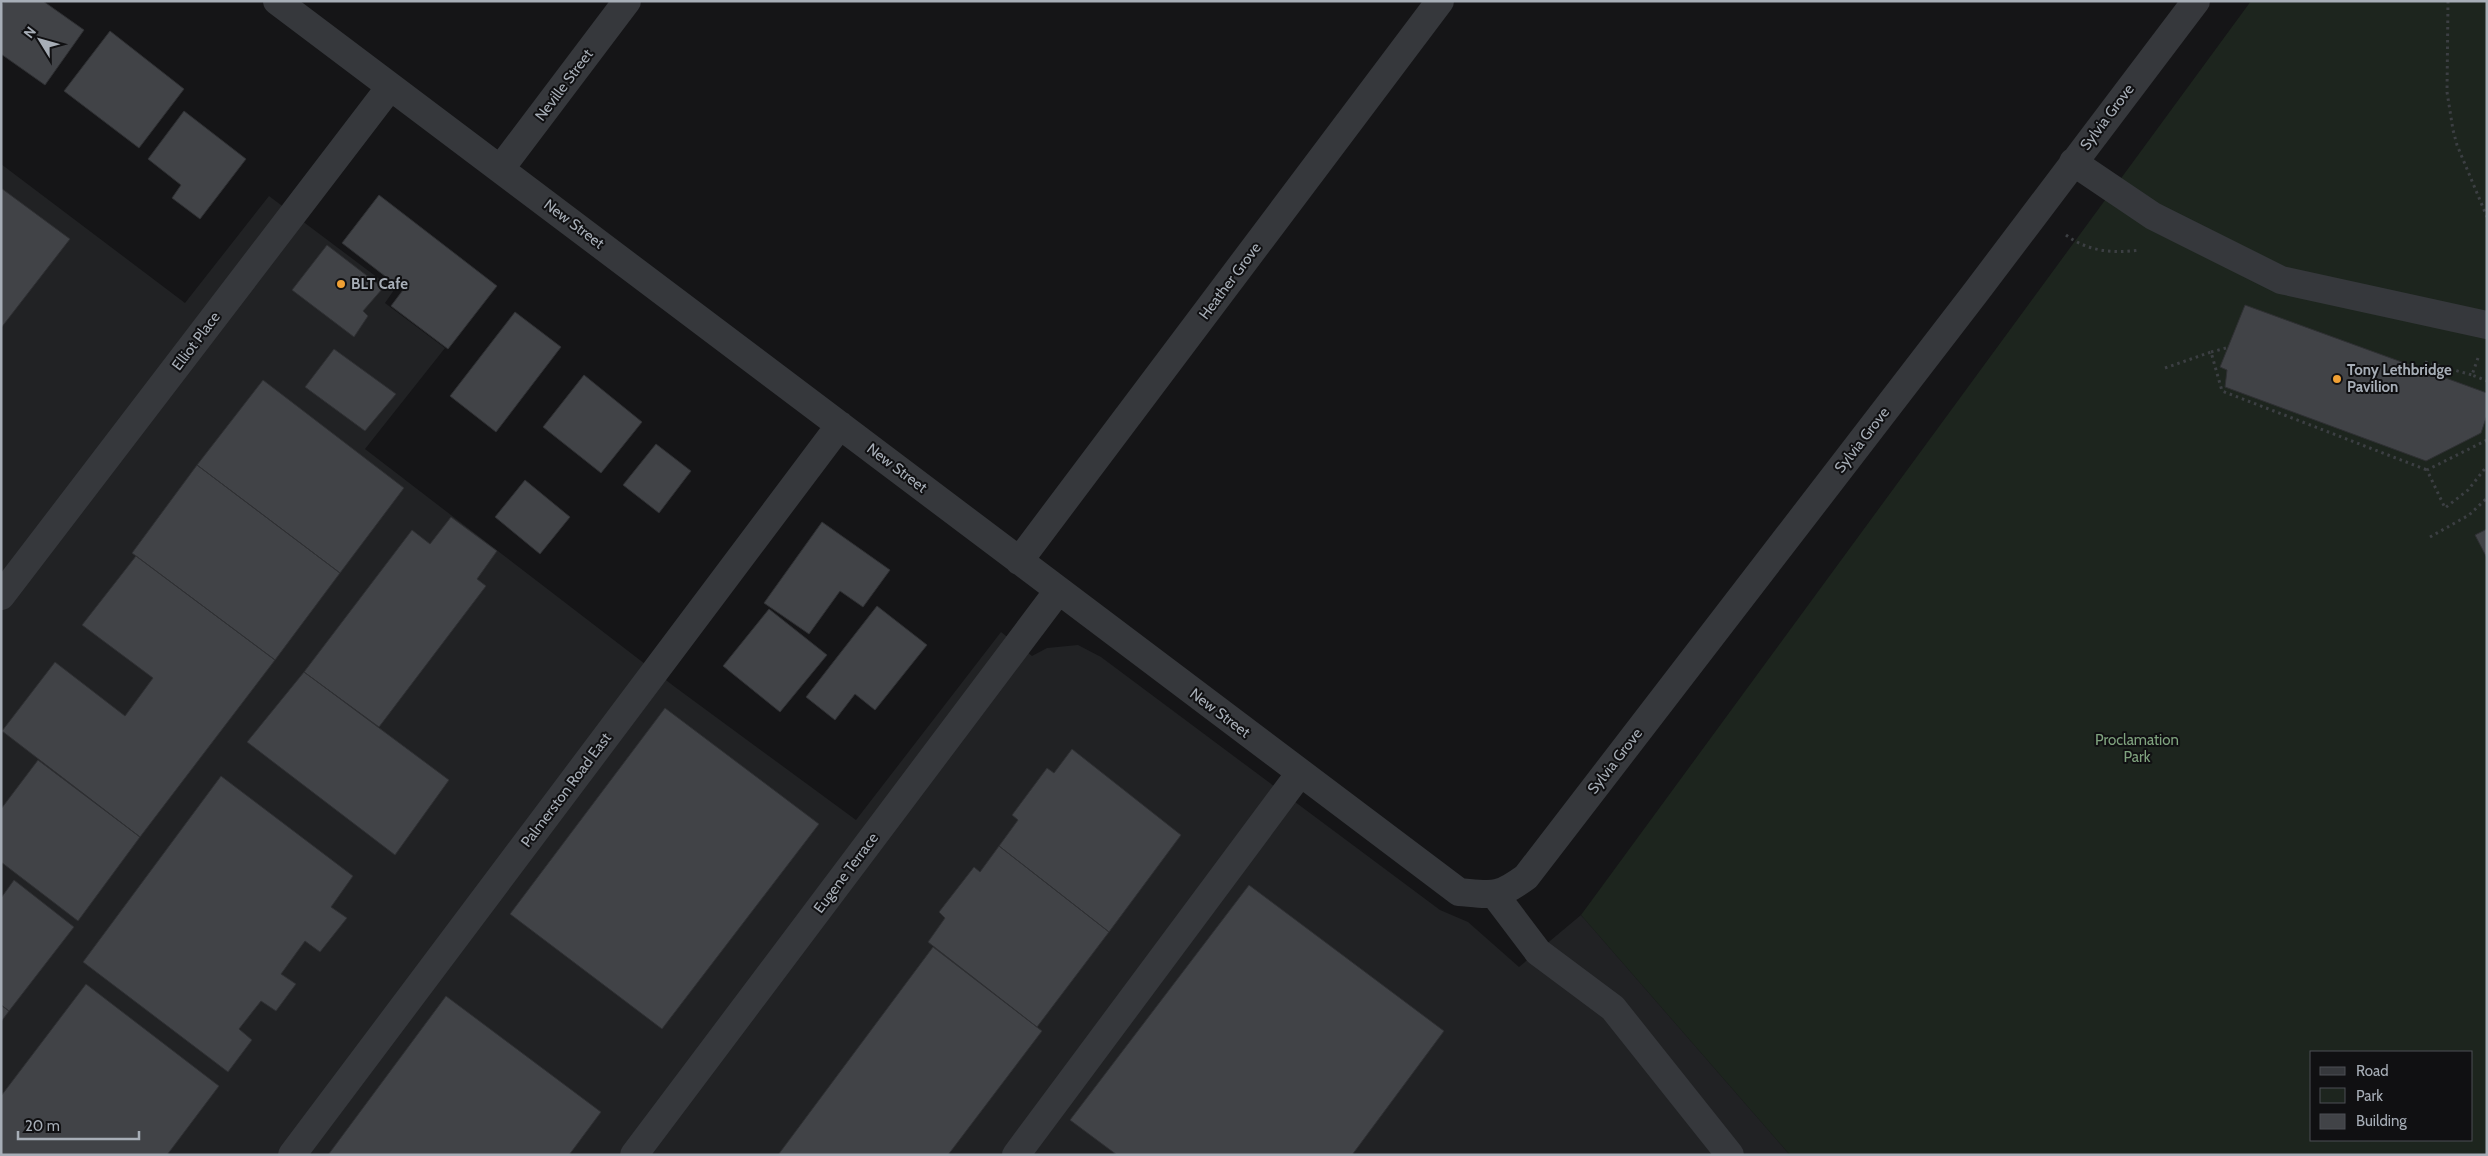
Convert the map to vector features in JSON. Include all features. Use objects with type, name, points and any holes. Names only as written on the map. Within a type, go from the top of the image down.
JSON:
[{"type":"street","name":"New Street","points":[[277,1],[1459,892],[1495,895]]},
{"type":"street","name":"Neville Street","points":[[501,168],[627,1]]},
{"type":"street","name":"Heather Grove","points":[[1019,562],[1440,1]]},
{"type":"street","name":"Sylvia Grove","points":[[1495,895],[1511,888],[1526,877],[1958,316],[2196,1]]},
{"type":"street","name":"Elliot Place","points":[[1,596],[390,86]]},
{"type":"street","points":[[2073,162],[2153,216],[2281,280],[2487,325]]},
{"type":"street","name":"Palmerston Road East","points":[[292,1155],[840,425]]},
{"type":"street","name":"Eugene Terrace","points":[[634,1155],[1058,591]]},
{"type":"street","points":[[1016,1155],[1300,773]]},
{"type":"street","points":[[1495,895],[1538,952],[1613,1008],[1730,1155]]},
{"type":"path","points":[[2448,1],[2447,92],[2453,130],[2457,145],[2487,217]]},
{"type":"path","points":[[2165,368],[2226,348]]},
{"type":"path","points":[[2212,352],[2222,391],[2427,470],[2445,508],[2468,490],[2487,466]]},
{"type":"path","points":[[2472,376],[2480,352]]},
{"type":"path","points":[[2425,362],[2487,381]]},
{"type":"path","points":[[2427,470],[2487,440]]},
{"type":"path","points":[[2430,537],[2469,516],[2487,498]]},
{"type":"shaded area","points":[[1,164],[185,303],[269,196],[394,290],[385,303],[445,348],[365,449],[675,687],[856,820],[1001,632],[1032,656],[1047,648],[1078,645],[1101,657],[1440,910],[1468,922],[1519,967],[1581,915],[1790,1155],[1,1155]]},
{"type":"green space","name":"Proclamation Park","points":[[2251,1],[2487,1],[2487,1155],[1790,1155],[1581,915]]},
{"type":"building","points":[[4,1],[43,1],[84,30],[45,85],[1,54],[1,5]]},
{"type":"building","points":[[110,31],[184,89],[139,148],[64,91]]},
{"type":"building","points":[[184,111],[246,159],[200,219],[172,198],[181,185],[148,159]]},
{"type":"building","points":[[1,188],[70,239],[1,328]]},
{"type":"building","points":[[379,195],[497,286],[448,349],[391,306],[403,290],[342,243]]},
{"type":"building","points":[[327,245],[383,288],[363,311],[368,316],[354,337],[292,290]]},
{"type":"building","name":"Tony Lethbridge Pavilion","points":[[2245,305],[2487,393],[2487,415],[2481,433],[2426,461],[2225,387],[2227,370],[2220,367]]},
{"type":"building","points":[[515,312],[561,347],[496,432],[450,396]]},
{"type":"building","points":[[334,349],[396,394],[365,431],[305,387]]},
{"type":"building","points":[[584,375],[642,422],[601,473],[543,427]]},
{"type":"building","points":[[263,380],[404,488],[340,573],[197,465]]},
{"type":"building","points":[[656,444],[691,471],[659,513],[623,485]]},
{"type":"building","points":[[197,465],[340,573],[275,660],[132,553]]},
{"type":"building","points":[[525,480],[570,517],[540,554],[495,517]]},
{"type":"building","points":[[451,517],[497,551],[477,579],[486,586],[379,727],[304,672],[412,530],[430,544]]},
{"type":"building","points":[[822,522],[890,570],[863,607],[840,591],[809,634],[764,603]]},
{"type":"building","points":[[2487,529],[2487,558],[2475,535]]},
{"type":"building","points":[[136,556],[275,660],[140,837],[2,731],[55,662],[125,716],[153,678],[82,625]]},
{"type":"building","points":[[877,606],[927,645],[875,710],[855,694],[835,720],[806,697]]},
{"type":"building","points":[[769,609],[827,655],[780,712],[723,666]]},
{"type":"building","points":[[304,672],[449,780],[395,855],[247,742]]},
{"type":"building","points":[[665,708],[819,824],[662,1029],[510,914]]},
{"type":"building","points":[[1072,749],[1181,835],[1109,932],[999,846],[1018,820],[1012,815],[1047,768],[1054,773]]},
{"type":"building","points":[[38,760],[140,837],[78,921],[1,862],[1,809]]},
{"type":"building","points":[[221,776],[353,876],[331,907],[347,918],[320,952],[305,941],[281,974],[296,984],[276,1011],[261,1001],[239,1029],[252,1040],[228,1072],[83,962]]},
{"type":"building","points":[[999,846],[1109,932],[1037,1027],[928,942],[945,918],[939,912],[974,867],[980,872]]},
{"type":"building","points":[[14,880],[74,927],[9,1011],[1,1005],[1,898]]},
{"type":"building","points":[[1249,885],[1444,1031],[1352,1155],[1117,1155],[1070,1120]]},
{"type":"building","points":[[933,947],[1042,1031],[948,1155],[778,1155]]},
{"type":"building","points":[[86,984],[219,1086],[167,1155],[1,1155],[1,1096]]},
{"type":"building","points":[[446,996],[601,1112],[569,1155],[328,1155]]},
{"type":"building","points":[[1,1005],[9,1011],[1,1022]]},
{"type":"place","name":"BLT Cafe","points":[[341,284]]},
{"type":"place","name":"Tony Lethbridge Pavilion","points":[[2337,379]]}]
